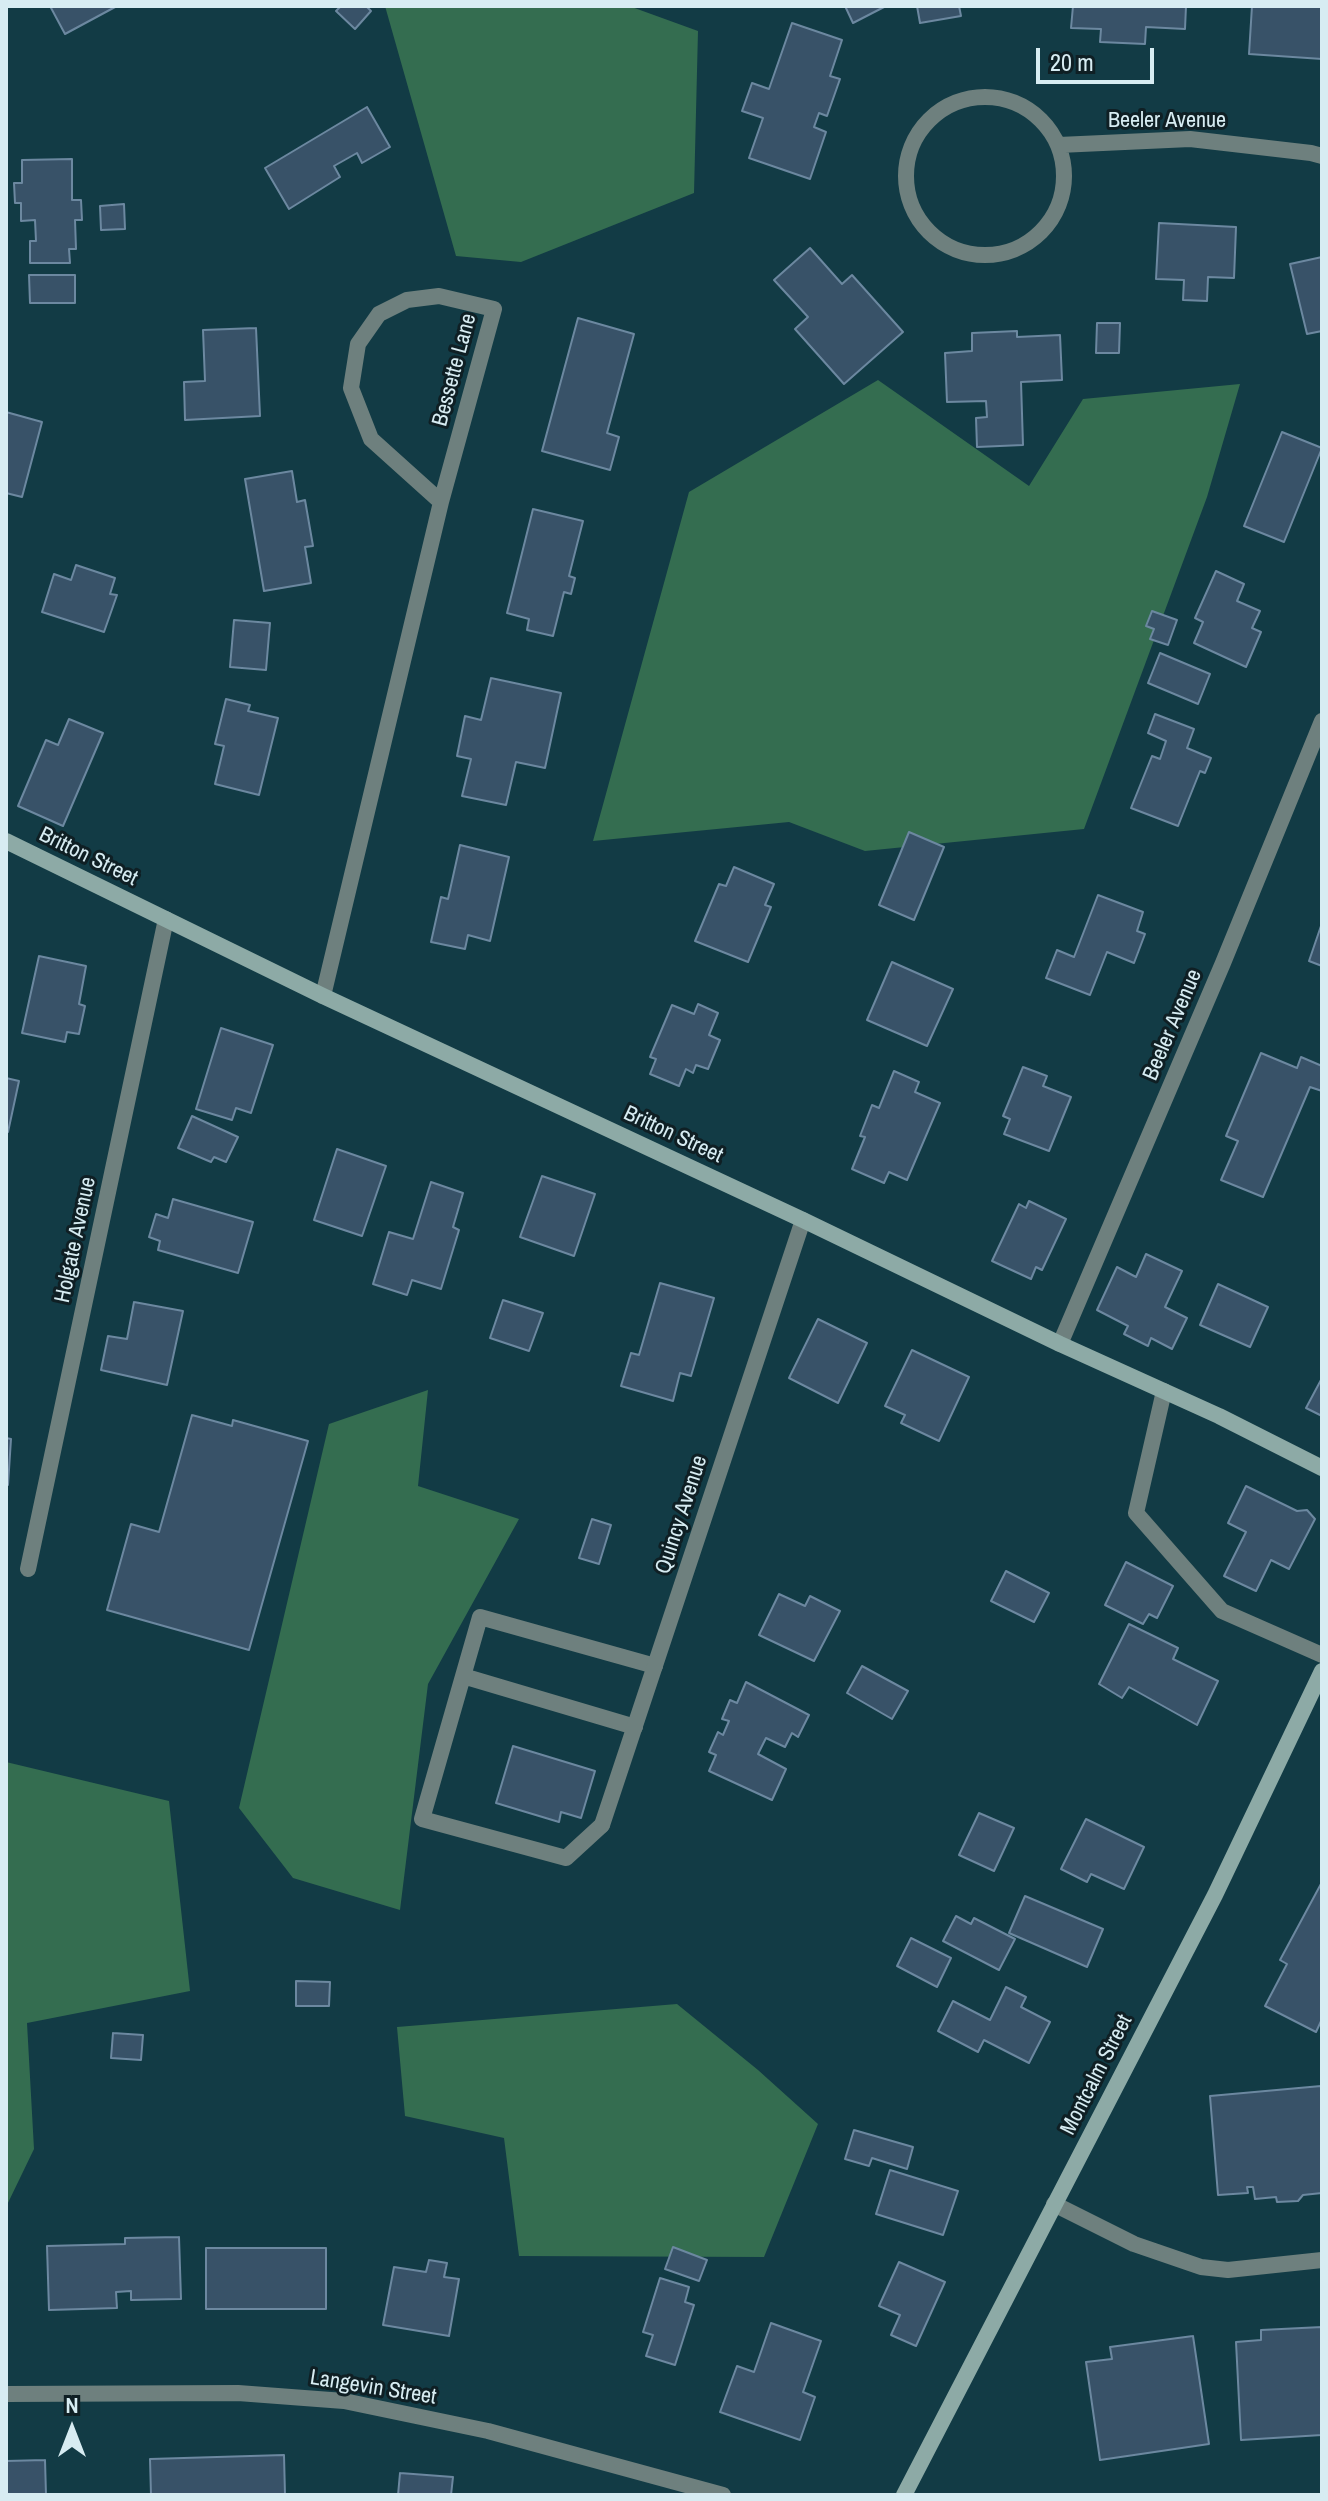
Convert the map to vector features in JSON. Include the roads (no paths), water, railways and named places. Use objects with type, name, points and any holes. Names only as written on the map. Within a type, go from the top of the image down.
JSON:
[{"type":"street","points":[[976,97],[1001,98],[1025,107],[1045,124],[1059,145],[1065,171],[1062,198],[1050,223],[1031,242],[1006,253],[980,256],[953,249],[930,234],[914,212],[906,188],[907,163],[915,139],[930,118],[952,104],[976,97]]},
{"type":"street","name":"Beeler Avenue","points":[[1059,145],[1190,139],[1322,156]]},
{"type":"street","name":"Bessette Lane","points":[[323,996],[441,502],[494,309],[439,296],[407,300],[379,314],[358,344],[351,388],[371,439],[441,502]]},
{"type":"street","name":"Beeler Avenue","points":[[1060,1344],[1223,963],[1322,721]]},
{"type":"street","name":"Britton Street","points":[[6,841],[323,996],[803,1220],[1322,1468]]},
{"type":"street","name":"Holgate Avenue","points":[[28,1569],[166,919]]},
{"type":"street","name":"Quincy Avenue","points":[[463,1676],[422,1819],[566,1858],[602,1825],[803,1220]]},
{"type":"street","points":[[1164,1391],[1136,1513],[1222,1611],[1322,1655]]},
{"type":"street","points":[[635,1727],[463,1676],[480,1617],[655,1666]]},
{"type":"street","name":"Montcalm Street","points":[[904,2495],[1215,1895],[1322,1671]]},
{"type":"street","points":[[1054,2204],[1134,2244],[1201,2267],[1228,2270],[1322,2260]]},
{"type":"street","name":"Langevin Street","points":[[6,2394],[238,2393],[344,2401],[488,2431],[723,2495]]}]
